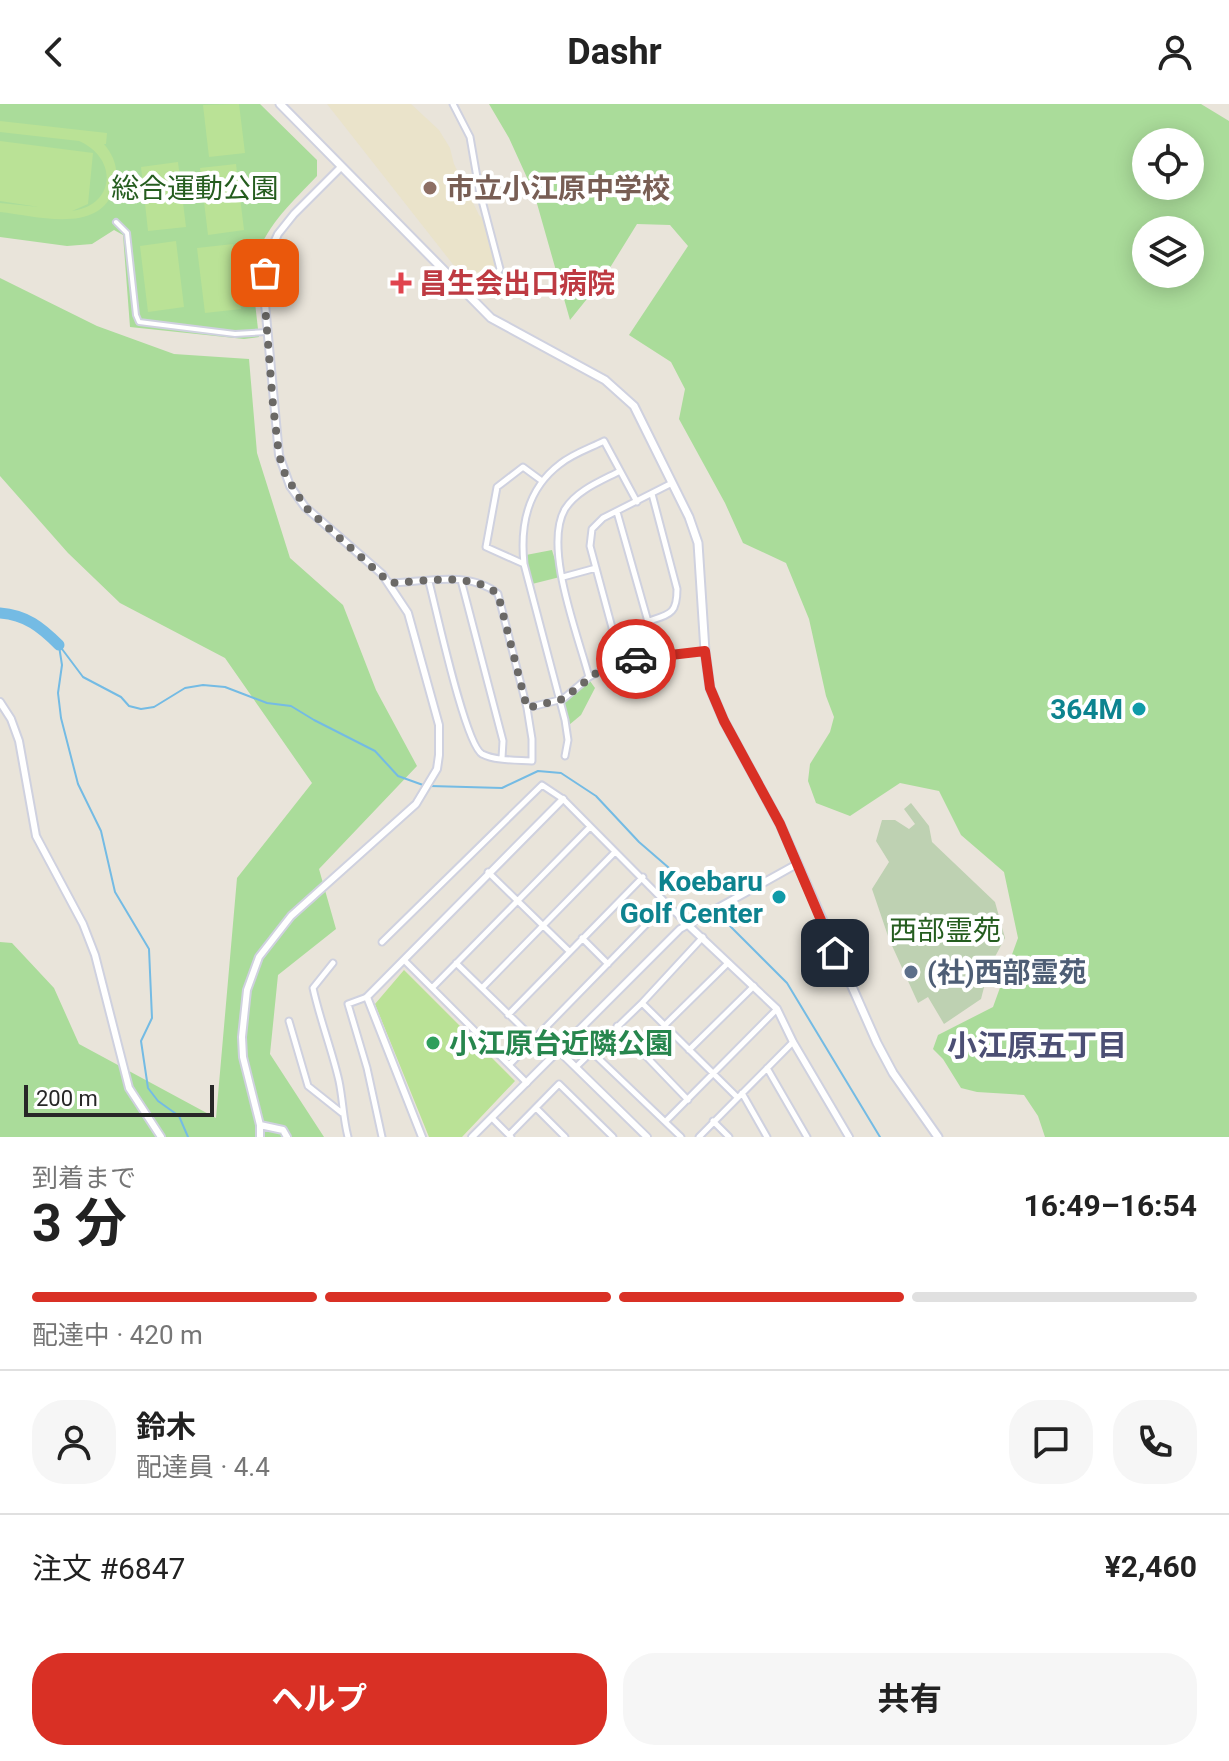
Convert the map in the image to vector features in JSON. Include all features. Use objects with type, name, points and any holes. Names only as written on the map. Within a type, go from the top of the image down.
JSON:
[{"type":"main road","points":[[280,104],[491,318],[605,380],[620,390],[639,415],[689,517],[698,543],[710,688],[724,721],[763,788],[877,1043],[893,1073],[938,1137]]},
{"type":"street","points":[[453,104],[470,137],[479,189],[500,269],[495,277],[457,284]]},
{"type":"street","points":[[260,1137],[260,1125],[243,1057],[242,1037],[247,990],[259,957],[291,916],[416,804],[437,769],[439,725],[408,613],[390,583],[305,507],[290,486],[276,437],[265,273],[273,244],[294,214],[341,167]]},
{"type":"street","points":[[116,222],[127,233],[139,322],[235,334],[267,332]]},
{"type":"street","points":[[565,756],[568,740],[560,700],[524,564],[521,538],[525,516],[542,481],[561,462],[604,441],[637,502]]},
{"type":"street","points":[[524,564],[486,547],[497,487],[523,467],[542,481]]},
{"type":"street","points":[[589,677],[558,559],[557,533],[565,510],[577,496],[620,471]]},
{"type":"street","points":[[621,661],[590,546],[592,529],[603,518],[672,483]]},
{"type":"street","points":[[649,621],[670,614],[677,604],[677,589],[652,494]]},
{"type":"street","points":[[617,512],[658,657]]},
{"type":"street","points":[[563,577],[596,568]]},
{"type":"street","points":[[461,580],[503,741],[502,758]]},
{"type":"street","points":[[390,583],[474,580],[488,585],[498,594],[527,708],[532,761],[482,754],[470,737],[429,582]]},
{"type":"street","points":[[527,708],[560,700],[589,677],[621,661],[705,651]]},
{"type":"street","points":[[0,702],[11,719],[19,741],[36,836],[83,924],[95,955],[129,1088],[161,1137]]},
{"type":"street","points":[[382,942],[542,785],[563,799],[777,1009],[847,1136]]},
{"type":"street","points":[[382,1137],[367,1068],[348,1004],[367,997],[563,799]]},
{"type":"street","points":[[432,988],[590,827]]},
{"type":"street","points":[[483,987],[615,852]]},
{"type":"street","points":[[472,1137],[623,983],[687,924],[797,864]]},
{"type":"street","points":[[488,872],[569,951]]},
{"type":"street","points":[[508,1015],[643,877]]},
{"type":"street","points":[[509,1065],[667,903]]},
{"type":"street","points":[[576,1067],[642,1003],[703,937]]},
{"type":"street","points":[[582,938],[608,964]]},
{"type":"street","points":[[404,960],[527,1083]]},
{"type":"street","points":[[333,963],[313,988],[339,1080],[348,1137]]},
{"type":"street","points":[[456,963],[534,1039]]},
{"type":"street","points":[[664,1026],[728,963]]},
{"type":"street","points":[[689,1050],[754,986]]},
{"type":"street","points":[[367,997],[422,1137]]},
{"type":"street","points":[[642,1003],[712,1075],[739,1095],[767,1137]]},
{"type":"street","points":[[666,1121],[777,1009]]},
{"type":"street","points":[[289,1021],[308,1086],[335,1111],[342,1113]]},
{"type":"street","points":[[617,1026],[688,1100]]},
{"type":"street","points":[[699,1137],[793,1042]]},
{"type":"street","points":[[559,1051],[647,1137]]},
{"type":"street","points":[[592,1052],[681,1137]]},
{"type":"street","points":[[767,1068],[807,1137]]},
{"type":"street","points":[[492,1118],[510,1136],[559,1084],[613,1137]]},
{"type":"street","points":[[537,1109],[565,1137]]},
{"type":"street","points":[[713,1121],[729,1137]]},
{"type":"street","points":[[260,1125],[283,1130],[287,1137]]},
{"type":"shaded area","name":"市立小江原中学校","points":[[327,104],[411,104],[439,130],[479,215],[487,223],[496,268],[492,273],[459,272]]},
{"type":"green space","name":"総合運動公園","points":[[0,104],[260,104],[317,160],[317,176],[284,211],[259,250],[254,281],[259,337],[244,339],[130,327],[123,235],[114,230],[92,244],[67,246],[0,237]]},
{"type":"green space","points":[[239,104],[245,153],[209,157],[203,105]]},
{"type":"green space","points":[[489,104],[1201,104],[1229,121],[1229,1137],[1045,1137],[1038,1116],[1024,1095],[961,1088],[933,1049],[938,1035],[993,1007],[1018,938],[1004,872],[961,835],[939,791],[900,783],[850,816],[816,803],[808,781],[810,764],[830,732],[834,717],[826,696],[809,619],[786,563],[743,543],[679,419],[685,389],[671,362],[629,335],[688,246],[670,225],[637,224],[603,279],[570,320],[534,193],[509,138]]},
{"type":"green space","points":[[0,121],[107,133],[104,144],[116,168],[115,185],[108,201],[97,211],[67,219],[0,212],[0,203],[39,207],[0,201],[0,141],[93,153],[88,204],[72,211],[87,207],[97,200],[107,180],[101,158],[79,141],[0,132]]},
{"type":"green space","points":[[178,162],[186,227],[148,231],[141,167]]},
{"type":"green space","points":[[236,164],[244,230],[208,235],[200,168]]},
{"type":"green space","points":[[176,241],[184,307],[148,312],[140,246]]},
{"type":"green space","points":[[233,244],[241,309],[205,313],[197,248]]},
{"type":"green space","points":[[0,278],[97,326],[174,354],[249,359],[257,453],[290,558],[343,605],[376,690],[417,766],[319,869],[336,929],[278,975],[270,1054],[324,1137],[0,1137],[0,942],[12,943],[54,988],[79,1044],[216,1118],[237,878],[312,783],[225,658],[120,603],[68,553],[0,476]]},
{"type":"green space","points":[[552,550],[560,577],[532,584],[526,555]]},
{"type":"green space","points":[[590,681],[595,688],[581,715],[569,725],[564,702]]},
{"type":"green space","name":"西部霊苑","points":[[911,803],[929,826],[932,842],[995,902],[1005,938],[989,968],[981,999],[944,1024],[928,997],[918,1003],[889,939],[872,889],[889,862],[876,841],[882,820],[895,820],[909,829],[915,824],[904,809]]},
{"type":"green space","name":"小江原台近隣公園","points":[[404,970],[515,1081],[462,1137],[429,1137],[375,1004]]},
{"type":"waterway","points":[[0,613],[18,616],[32,623],[59,645]]},
{"type":"waterway","points":[[59,645],[83,677],[121,697],[129,706],[141,709],[154,707],[185,688],[203,685],[225,687],[267,703],[291,706],[375,751],[398,776],[423,785]]},
{"type":"waterway","points":[[59,646],[62,665],[58,693],[61,718],[78,784],[101,831],[115,892],[149,949],[152,1018],[141,1041],[148,1088],[158,1101],[179,1116],[188,1137]]},
{"type":"waterway","points":[[430,786],[502,788],[538,771],[561,773],[596,796],[639,842],[691,887]]},
{"type":"waterway","points":[[729,925],[787,983],[880,1137]]},
{"type":"way so far","points":[[265,273],[268,353],[279,455],[290,486],[305,507],[390,583],[474,580],[488,585],[498,594],[527,708],[563,699],[604,667],[636,659]]},
{"type":"place","name":"市立小江原中学校","points":[[430,188]]},
{"type":"place","name":"昌生会出口病院","points":[[401,283]]},
{"type":"place","name":"364M","points":[[1139,709]]},
{"type":"place","name":"Koebaru Golf Center","points":[[779,897]]},
{"type":"place","name":"(社)西部霊苑","points":[[911,972]]},
{"type":"place","name":"小江原台近隣公園","points":[[433,1043]]},
{"type":"district","name":"小江原五丁目","points":[[1037,1046]]},
{"type":"route","points":[[636,659],[705,651],[710,688],[724,721],[763,788],[835,953]]}]
